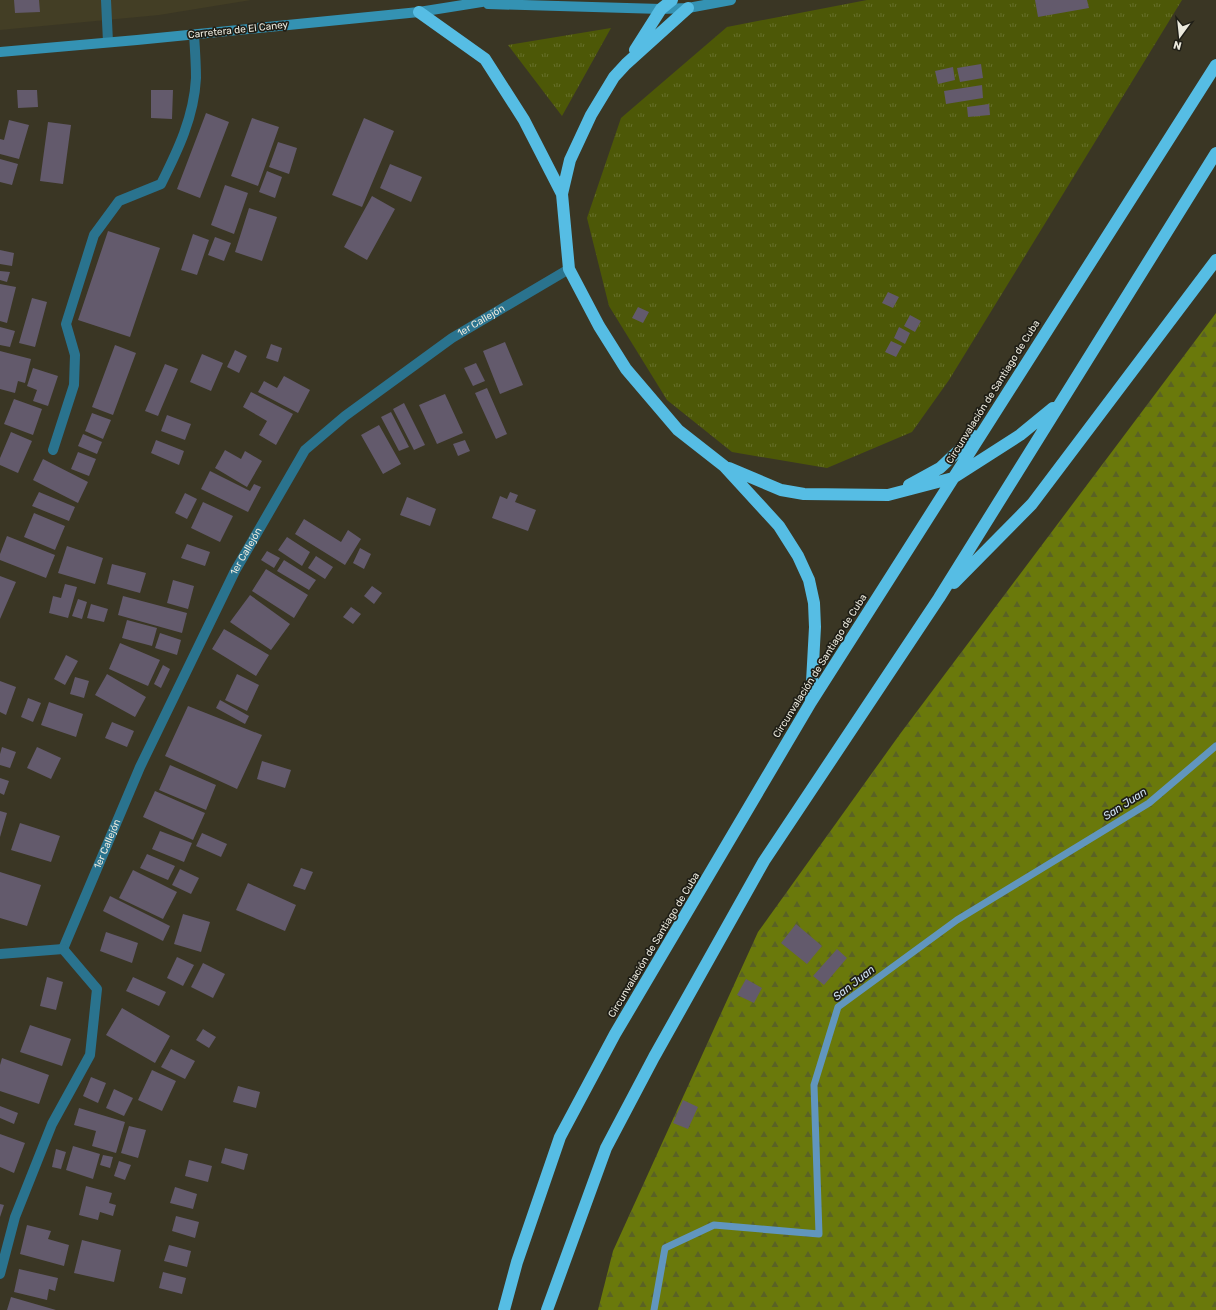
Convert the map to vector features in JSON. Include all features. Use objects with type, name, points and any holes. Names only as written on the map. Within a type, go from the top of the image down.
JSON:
[{"type":"highway","points":[[626,64],[661,9],[672,0]]},
{"type":"highway","points":[[688,8],[626,64],[614,77],[591,115],[570,160],[562,194],[569,269],[599,326],[626,369],[678,430],[724,466],[779,526],[798,556],[809,580],[814,602],[815,627],[811,702]]},
{"type":"highway","points":[[420,12],[485,59],[524,120],[562,194]]},
{"type":"highway","name":"Circunvalación de Santiago de Cuba","points":[[504,1310],[517,1262],[560,1138],[615,1034],[811,702],[1216,66]]},
{"type":"highway","points":[[547,1310],[606,1148],[654,1057],[764,861],[939,598],[1216,154]]},
{"type":"highway","points":[[939,598],[1032,504],[1216,260]]},
{"type":"highway","points":[[724,466],[781,490],[804,494],[888,495],[953,478],[1020,435],[1062,401]]},
{"type":"highway","points":[[888,495],[940,468],[988,423]]},
{"type":"main road","name":"Carretera de El Caney","points":[[0,52],[194,35],[420,12],[494,0]]},
{"type":"main road","name":"Carretera de El Caney","points":[[475,3],[661,9],[688,8],[731,0]]},
{"type":"street","points":[[106,0],[108,42]]},
{"type":"street","points":[[53,450],[74,386],[75,355],[66,324],[94,235],[119,201],[161,184],[181,143],[189,120],[196,77],[194,35]]},
{"type":"street","name":"1er Callejón","points":[[63,949],[140,767],[235,571],[305,450],[345,416],[452,338],[569,269]]},
{"type":"street","points":[[0,954],[63,949],[96,989],[90,1055],[52,1124],[14,1217],[0,1274]]},
{"type":"shaded area","points":[[0,0],[251,0],[159,15],[0,30]]},
{"type":"green space","points":[[867,0],[1182,0],[949,380],[912,432],[827,468],[732,452],[667,400],[609,306],[587,218],[621,118],[727,27]]},
{"type":"green space","points":[[611,28],[562,116],[508,45]]},
{"type":"green space","points":[[1216,313],[1216,1310],[598,1310],[613,1251],[758,932],[900,734]]},
{"type":"building","points":[[14,0],[39,0],[40,12],[15,13]]},
{"type":"building","points":[[1035,0],[1087,0],[1089,8],[1038,17]]},
{"type":"building","points":[[981,64],[983,78],[960,82],[957,68]]},
{"type":"building","points":[[953,67],[955,80],[938,84],[935,71]]},
{"type":"building","points":[[982,85],[983,98],[946,104],[944,91]]},
{"type":"building","points":[[17,90],[37,90],[38,107],[18,108]]},
{"type":"building","points":[[151,90],[173,90],[172,119],[151,118]]},
{"type":"building","points":[[989,104],[990,115],[968,117],[967,107]]},
{"type":"building","points":[[206,113],[229,122],[200,198],[177,189]]},
{"type":"building","points":[[252,118],[279,127],[258,186],[231,176]]},
{"type":"building","points":[[364,118],[394,131],[362,207],[332,195]]},
{"type":"building","points":[[9,120],[29,125],[19,159],[0,154],[0,139],[4,140]]},
{"type":"building","points":[[48,122],[71,125],[63,184],[40,181]]},
{"type":"building","points":[[278,142],[297,148],[289,174],[269,167]]},
{"type":"building","points":[[0,159],[18,164],[12,185],[0,182]]},
{"type":"building","points":[[390,164],[422,177],[411,202],[380,188]]},
{"type":"building","points":[[267,171],[282,177],[275,198],[259,192]]},
{"type":"building","points":[[225,185],[248,193],[234,234],[211,225]]},
{"type":"building","points":[[372,196],[395,209],[367,260],[344,247]]},
{"type":"building","points":[[249,208],[277,217],[262,261],[235,252]]},
{"type":"building","points":[[108,231],[160,248],[130,337],[78,320]]},
{"type":"building","points":[[193,234],[209,240],[197,275],[181,270]]},
{"type":"building","points":[[215,237],[231,243],[224,261],[208,255]]},
{"type":"building","points":[[0,250],[14,253],[12,266],[0,264]]},
{"type":"building","points":[[0,271],[10,272],[7,282],[0,280]]},
{"type":"building","points":[[0,284],[16,287],[7,323],[0,321]]},
{"type":"building","points":[[888,292],[899,297],[893,308],[882,303]]},
{"type":"building","points":[[32,298],[47,302],[35,347],[19,343]]},
{"type":"building","points":[[638,307],[649,312],[643,323],[632,318]]},
{"type":"building","points":[[910,315],[921,321],[915,332],[904,326]]},
{"type":"building","points":[[0,327],[15,331],[10,347],[0,345]]},
{"type":"building","points":[[899,327],[910,333],[905,344],[894,338]]},
{"type":"building","points":[[891,341],[902,346],[896,357],[885,352]]},
{"type":"building","points":[[505,342],[523,385],[500,394],[483,351]]},
{"type":"building","points":[[271,344],[282,348],[278,362],[266,358]]},
{"type":"building","points":[[115,345],[136,353],[113,415],[92,407]]},
{"type":"building","points":[[235,350],[247,356],[239,373],[227,367]]},
{"type":"building","points":[[0,351],[31,359],[25,383],[18,381],[15,393],[0,389]]},
{"type":"building","points":[[202,354],[223,363],[211,391],[190,382]]},
{"type":"building","points":[[476,363],[485,381],[473,386],[464,368]]},
{"type":"building","points":[[165,364],[178,369],[158,416],[145,411]]},
{"type":"building","points":[[33,368],[58,376],[48,406],[33,401],[37,390],[27,386]]},
{"type":"building","points":[[284,376],[310,390],[298,413],[258,392],[264,381],[277,388]]},
{"type":"building","points":[[487,388],[507,434],[496,439],[475,393]]},
{"type":"building","points":[[251,392],[293,414],[276,445],[259,435],[267,421],[243,407]]},
{"type":"building","points":[[445,394],[463,433],[437,444],[419,405]]},
{"type":"building","points":[[14,399],[42,409],[33,435],[4,424]]},
{"type":"building","points":[[404,403],[425,445],[414,450],[393,409]]},
{"type":"building","points":[[391,412],[409,447],[399,451],[381,417]]},
{"type":"building","points":[[92,413],[111,420],[103,439],[85,431]]},
{"type":"building","points":[[167,415],[191,424],[185,440],[161,431]]},
{"type":"building","points":[[379,425],[401,464],[383,474],[361,435]]},
{"type":"building","points":[[11,432],[32,441],[18,473],[0,465],[0,458]]},
{"type":"building","points":[[83,434],[102,442],[97,454],[78,446]]},
{"type":"building","points":[[156,440],[184,451],[179,465],[151,453]]},
{"type":"building","points":[[465,440],[470,451],[458,456],[453,444]]},
{"type":"building","points":[[225,450],[241,459],[245,451],[262,461],[247,487],[215,468]]},
{"type":"building","points":[[78,452],[96,459],[89,476],[71,469]]},
{"type":"building","points":[[43,459],[88,482],[78,503],[33,480]]},
{"type":"building","points":[[210,471],[250,491],[254,484],[261,487],[248,512],[201,489]]},
{"type":"building","points":[[39,492],[75,507],[69,521],[32,506]]},
{"type":"building","points":[[510,492],[518,495],[515,502],[536,510],[528,531],[492,518],[500,496],[507,499]]},
{"type":"building","points":[[185,493],[197,499],[187,519],[175,513]]},
{"type":"building","points":[[407,497],[436,509],[430,526],[400,515]]},
{"type":"building","points":[[203,502],[233,516],[220,542],[191,528]]},
{"type":"building","points":[[34,513],[65,526],[55,550],[24,537]]},
{"type":"building","points":[[304,519],[341,542],[348,530],[361,539],[345,565],[295,534]]},
{"type":"building","points":[[7,536],[55,555],[46,578],[0,560],[0,554]]},
{"type":"building","points":[[287,537],[310,552],[302,566],[278,550]]},
{"type":"building","points":[[187,544],[210,552],[205,566],[181,558]]},
{"type":"building","points":[[67,546],[103,558],[95,584],[58,573]]},
{"type":"building","points":[[360,548],[371,554],[364,569],[353,563]]},
{"type":"building","points":[[267,551],[280,558],[274,568],[261,560]]},
{"type":"building","points":[[316,556],[333,567],[325,579],[308,568]]},
{"type":"building","points":[[284,560],[316,580],[309,590],[277,571]]},
{"type":"building","points":[[112,564],[146,573],[140,593],[107,584]]},
{"type":"building","points":[[266,569],[308,595],[294,618],[252,591]]},
{"type":"building","points":[[0,576],[16,582],[0,619]]},
{"type":"building","points":[[173,580],[194,586],[188,609],[167,603]]},
{"type":"building","points":[[65,584],[77,587],[68,618],[49,613],[53,596],[61,598]]},
{"type":"building","points":[[372,586],[382,593],[374,604],[364,596]]},
{"type":"building","points":[[250,595],[290,624],[271,650],[230,622]]},
{"type":"building","points":[[123,596],[187,613],[182,633],[118,615]]},
{"type":"building","points":[[78,599],[87,602],[82,619],[72,616]]},
{"type":"building","points":[[91,604],[108,609],[104,622],[87,618]]},
{"type":"building","points":[[351,607],[361,614],[353,624],[343,617]]},
{"type":"building","points":[[127,620],[157,628],[152,646],[122,638]]},
{"type":"building","points":[[224,629],[269,655],[256,676],[212,649]]},
{"type":"building","points":[[160,633],[181,640],[177,655],[155,648]]},
{"type":"building","points":[[120,643],[160,660],[148,686],[109,669]]},
{"type":"building","points":[[66,655],[78,661],[65,685],[54,679]]},
{"type":"building","points":[[163,665],[170,669],[161,688],[154,684]]},
{"type":"building","points":[[107,674],[146,697],[135,717],[95,695]]},
{"type":"building","points":[[237,674],[259,685],[247,711],[225,700]]},
{"type":"building","points":[[75,677],[89,681],[84,698],[70,694]]},
{"type":"building","points":[[0,681],[16,687],[6,715],[0,712]]},
{"type":"building","points":[[28,698],[41,703],[33,722],[21,717]]},
{"type":"building","points":[[220,700],[249,716],[245,724],[216,708]]},
{"type":"building","points":[[49,702],[83,714],[76,737],[41,725]]},
{"type":"building","points":[[188,706],[262,735],[237,789],[165,756]]},
{"type":"building","points":[[112,722],[134,731],[127,747],[105,738]]},
{"type":"building","points":[[2,747],[16,752],[10,768],[0,765],[0,754]]},
{"type":"building","points":[[37,747],[61,758],[51,779],[27,768]]},
{"type":"building","points":[[262,761],[291,770],[285,788],[257,779]]},
{"type":"building","points":[[170,765],[216,785],[206,810],[159,790]]},
{"type":"building","points":[[0,778],[9,781],[4,795],[0,793]]},
{"type":"building","points":[[155,791],[205,813],[193,840],[143,817]]},
{"type":"building","points":[[0,811],[7,813],[0,837]]},
{"type":"building","points":[[20,823],[60,836],[51,862],[11,850]]},
{"type":"building","points":[[160,831],[192,843],[184,862],[152,849]]},
{"type":"building","points":[[202,833],[227,844],[221,857],[196,846]]},
{"type":"building","points":[[147,854],[175,866],[168,880],[140,868]]},
{"type":"building","points":[[301,868],[313,872],[305,890],[293,886]]},
{"type":"building","points":[[180,869],[199,878],[191,894],[172,885]]},
{"type":"building","points":[[133,870],[177,892],[163,919],[119,898]]},
{"type":"building","points":[[0,872],[41,885],[27,926],[0,918]]},
{"type":"building","points":[[248,883],[296,905],[285,931],[236,910]]},
{"type":"building","points":[[110,896],[170,926],[163,941],[103,911]]},
{"type":"building","points":[[183,914],[210,922],[201,952],[174,944]]},
{"type":"building","points":[[796,924],[822,946],[807,964],[781,943]]},
{"type":"building","points":[[106,932],[138,943],[132,963],[100,951]]},
{"type":"building","points":[[837,949],[847,958],[824,985],[813,976]]},
{"type":"building","points":[[177,957],[194,965],[183,986],[167,978]]},
{"type":"building","points":[[203,963],[225,974],[213,998],[191,987]]},
{"type":"building","points":[[47,977],[63,982],[56,1010],[40,1006]]},
{"type":"building","points":[[133,977],[166,992],[159,1006],[126,991]]},
{"type":"building","points":[[746,979],[762,988],[754,1003],[737,995]]},
{"type":"building","points":[[122,1008],[170,1036],[155,1063],[106,1035]]},
{"type":"building","points":[[30,1025],[71,1039],[62,1066],[20,1052]]},
{"type":"building","points":[[203,1029],[216,1037],[209,1048],[196,1040]]},
{"type":"building","points":[[171,1049],[195,1061],[185,1079],[161,1067]]},
{"type":"building","points":[[2,1058],[49,1075],[39,1104],[0,1091],[0,1065]]},
{"type":"building","points":[[152,1070],[176,1081],[162,1111],[138,1100]]},
{"type":"building","points":[[91,1077],[106,1083],[98,1103],[83,1096]]},
{"type":"building","points":[[238,1086],[260,1092],[256,1108],[233,1102]]},
{"type":"building","points":[[114,1089],[133,1098],[124,1116],[106,1108]]},
{"type":"building","points":[[683,1100],[698,1107],[688,1129],[673,1123]]},
{"type":"building","points":[[0,1106],[18,1113],[14,1124],[0,1118]]},
{"type":"building","points":[[79,1108],[125,1122],[116,1153],[92,1146],[96,1131],[74,1125]]},
{"type":"building","points":[[129,1126],[146,1130],[138,1158],[121,1153]]},
{"type":"building","points":[[0,1134],[25,1143],[14,1173],[0,1167]]},
{"type":"building","points":[[73,1146],[100,1154],[93,1179],[66,1170]]},
{"type":"building","points":[[225,1148],[248,1154],[244,1170],[221,1163]]},
{"type":"building","points":[[56,1149],[66,1152],[61,1169],[52,1167]]},
{"type":"building","points":[[103,1155],[113,1157],[110,1168],[100,1165]]},
{"type":"building","points":[[189,1160],[212,1166],[208,1182],[185,1176]]},
{"type":"building","points":[[119,1161],[131,1165],[125,1180],[114,1176]]},
{"type":"building","points":[[86,1186],[112,1193],[109,1203],[116,1205],[113,1216],[100,1212],[98,1220],[79,1215]]},
{"type":"building","points":[[175,1187],[197,1194],[193,1209],[170,1203]]},
{"type":"building","points":[[0,1204],[4,1205],[0,1217]]},
{"type":"building","points":[[176,1216],[199,1222],[195,1238],[172,1231]]},
{"type":"building","points":[[27,1225],[51,1231],[48,1239],[69,1245],[64,1266],[20,1254]]},
{"type":"building","points":[[82,1240],[121,1250],[114,1282],[74,1273]]},
{"type":"building","points":[[169,1245],[191,1251],[187,1267],[164,1261]]},
{"type":"building","points":[[19,1269],[58,1278],[55,1291],[49,1289],[47,1300],[14,1292]]},
{"type":"building","points":[[163,1272],[186,1278],[182,1294],[159,1288]]},
{"type":"building","points":[[11,1297],[56,1310],[7,1310]]},
{"type":"waterway","name":"San Juan","points":[[654,1310],[665,1248],[714,1225],[819,1234],[814,1085],[838,1007],[957,920],[1149,803],[1216,746]]}]
